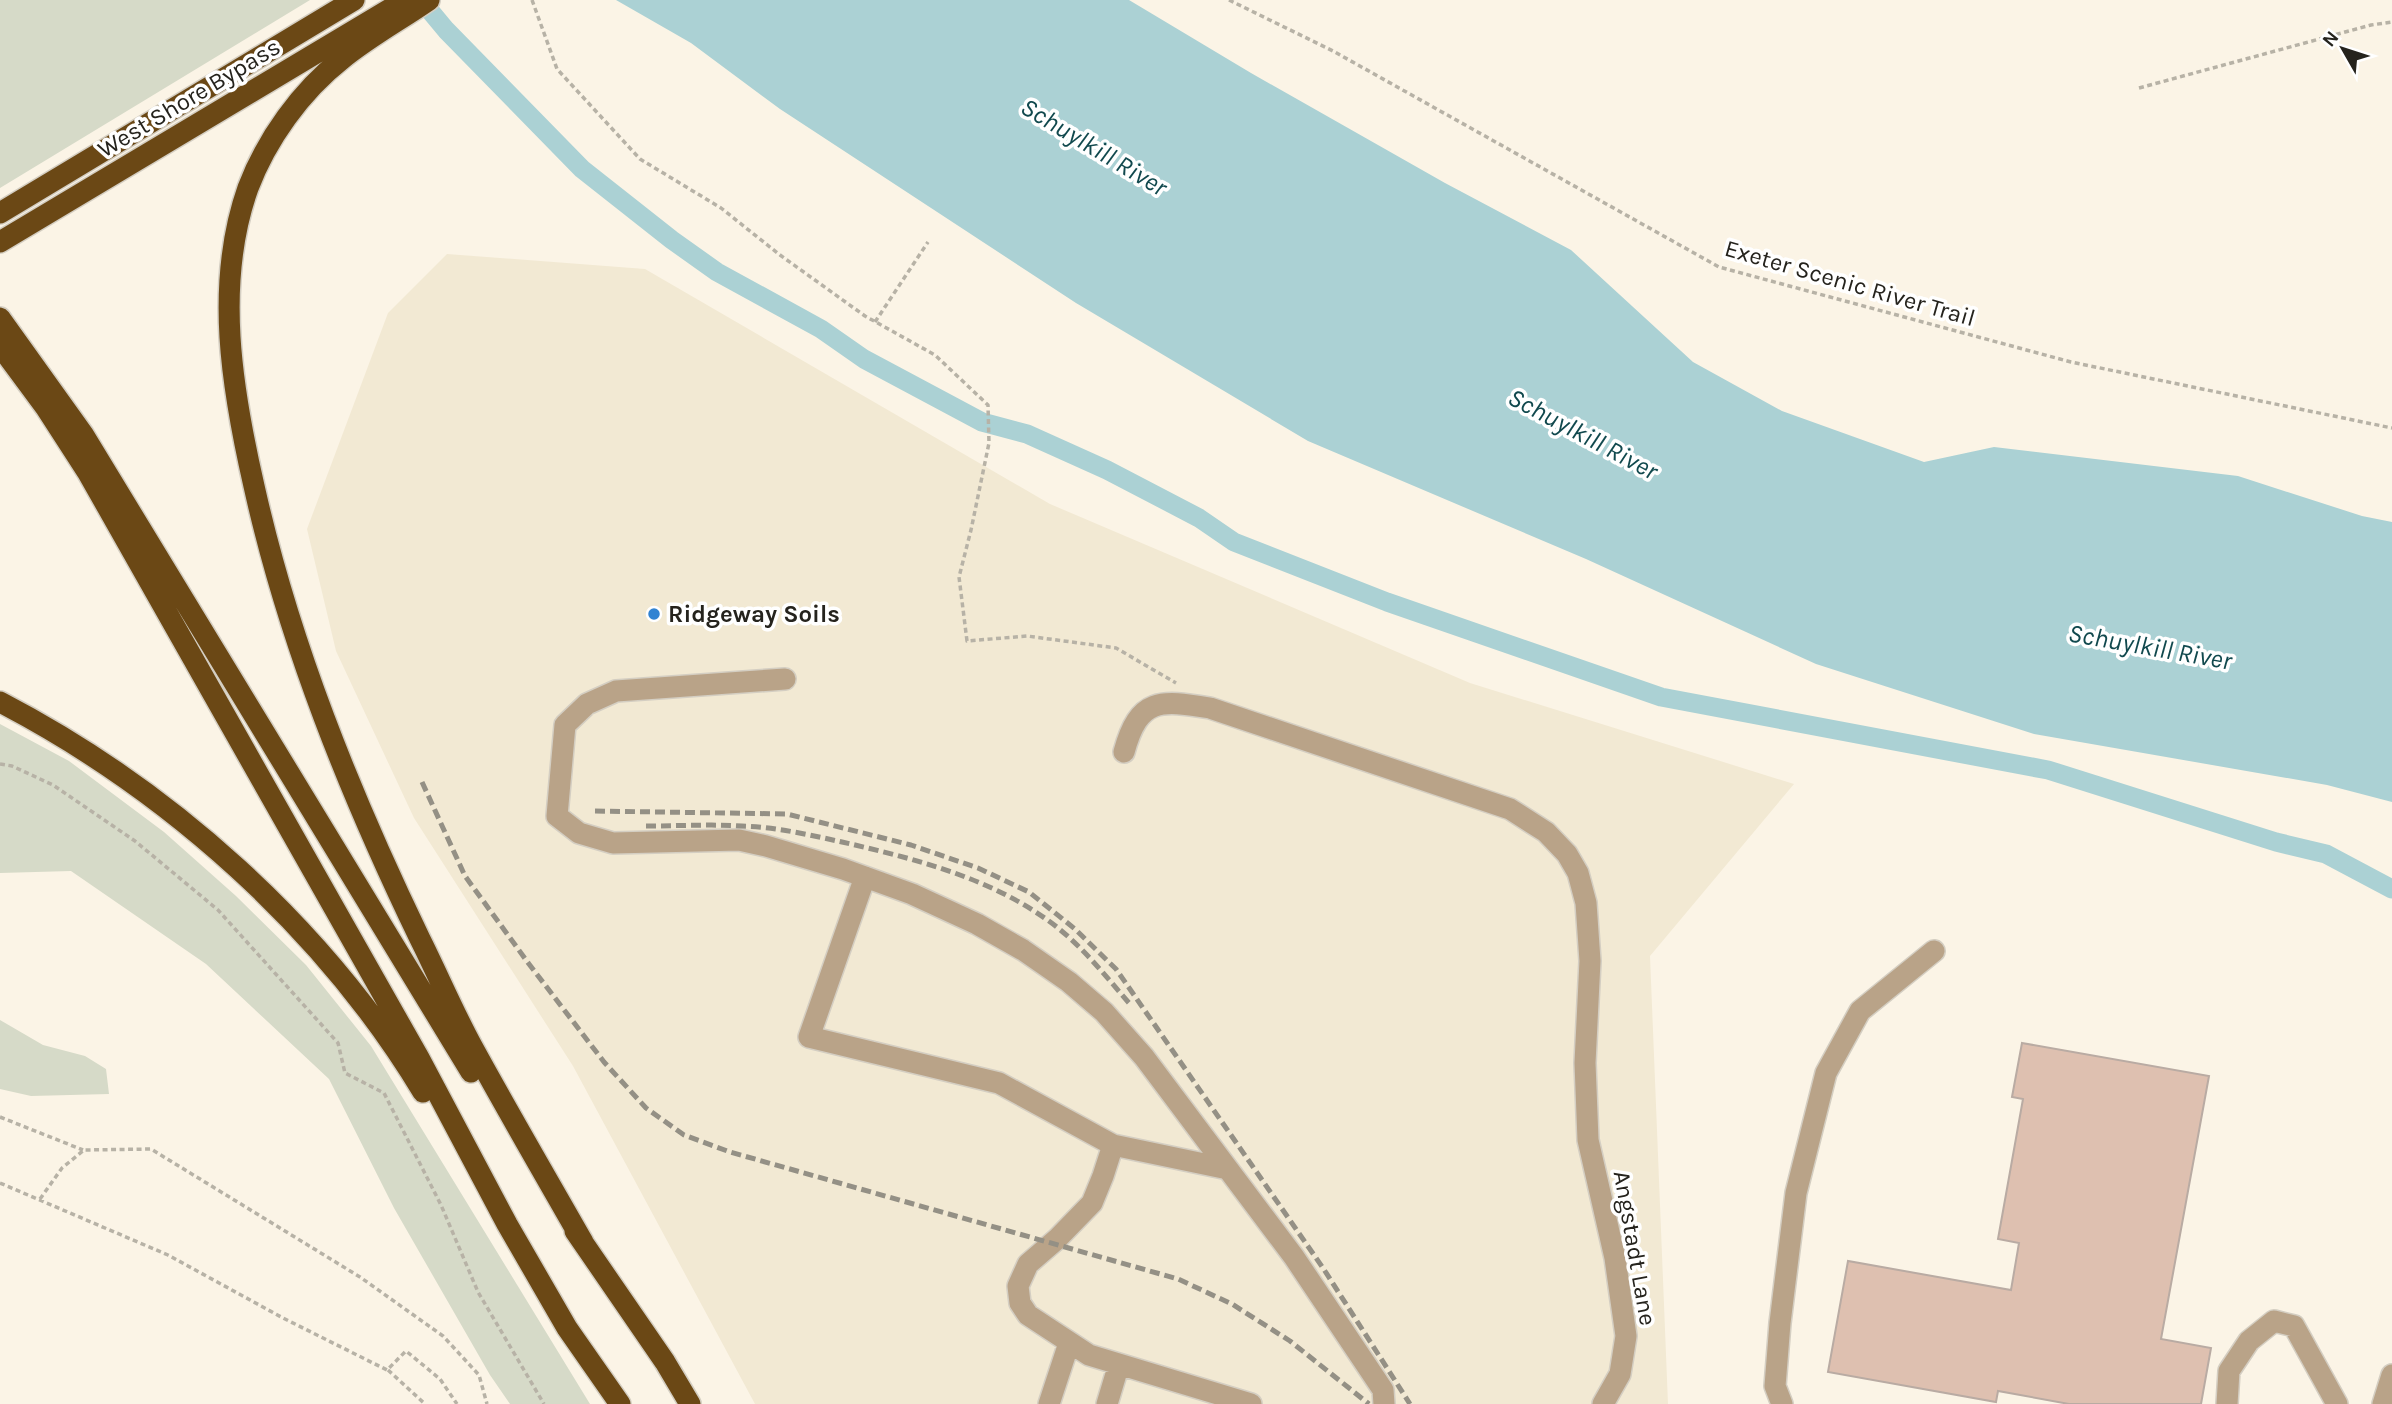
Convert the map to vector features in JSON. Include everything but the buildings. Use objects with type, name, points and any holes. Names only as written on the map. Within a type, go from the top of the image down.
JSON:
[{"type":"highway","name":"West Shore Bypass","points":[[0,213],[354,0]]},
{"type":"highway","points":[[429,0],[401,8],[341,59],[286,119],[258,166],[242,211],[232,263],[229,310],[235,395],[258,507],[282,599],[358,801],[396,889],[471,1044],[583,1242]]},
{"type":"highway","name":"West Shore Bypass","points":[[0,242],[401,8]]},
{"type":"highway","points":[[0,318],[83,434],[465,1062],[665,1362],[690,1404]]},
{"type":"highway","points":[[0,346],[46,408],[88,473],[419,1058],[507,1224],[567,1328],[620,1404]]},
{"type":"highway","points":[[0,702],[62,736],[134,782],[267,897],[338,975],[386,1038],[507,1224]]},
{"type":"lane","points":[[785,679],[616,691],[587,704],[565,725],[557,816],[579,833],[613,843],[739,840],[865,877],[912,894],[976,925],[1023,950],[1069,982],[1104,1012],[1144,1057],[1294,1257],[1382,1390],[1384,1404]]},
{"type":"lane","name":"Angstadt Lane","points":[[1124,752],[1129,733],[1139,717],[1152,705],[1175,702],[1210,708],[1510,809],[1546,832],[1567,854],[1578,873],[1586,904],[1590,961],[1585,1063],[1588,1140],[1615,1258],[1626,1336],[1619,1374],[1603,1404]]},
{"type":"lane","points":[[865,877],[809,1037],[999,1083],[1113,1145],[1227,1169]]},
{"type":"lane","points":[[1782,1404],[1775,1386],[1796,1193],[1826,1073],[1860,1012],[1934,951]]},
{"type":"lane","points":[[1113,1145],[1092,1203],[1028,1264],[1018,1286],[1020,1303],[1028,1315],[1089,1355],[1251,1404]]},
{"type":"lane","points":[[2227,1404],[2229,1371],[2249,1341],[2274,1321],[2294,1326],[2337,1404]]},
{"type":"lane","points":[[1049,1404],[1069,1343]]},
{"type":"lane","points":[[1107,1404],[1119,1364]]},
{"type":"lane","points":[[2383,1404],[2392,1375]]},
{"type":"path","points":[[532,0],[557,69],[640,159],[721,208],[780,255],[875,322],[935,355],[988,405],[989,443],[959,577],[967,641],[1027,636],[1116,648],[1186,688]]},
{"type":"path","name":"Exeter Scenic River Trail","points":[[1229,0],[1333,51],[1719,267],[2071,362],[2392,428]]},
{"type":"path","points":[[2139,88],[2371,25],[2392,22]]},
{"type":"path","points":[[875,322],[928,242]]},
{"type":"path","points":[[0,764],[12,766],[53,785],[135,841],[218,910],[338,1043],[345,1073],[384,1093],[441,1205],[478,1292],[544,1404]]},
{"type":"path","points":[[0,1117],[84,1150],[151,1150],[360,1277],[443,1336],[479,1375],[487,1404]]},
{"type":"path","points":[[40,1199],[62,1168],[84,1150]]},
{"type":"path","points":[[0,1183],[168,1255],[283,1318],[387,1370],[425,1404]]},
{"type":"path","points":[[387,1370],[406,1351],[440,1379],[457,1404]]},
{"type":"shaded area","points":[[447,254],[645,269],[1050,504],[1470,683],[1794,784],[1650,956],[1668,1404],[755,1404],[573,1066],[414,818],[336,651],[307,529],[388,313]]},
{"type":"green space","points":[[0,0],[310,0],[0,188]]},
{"type":"green space","points":[[0,724],[69,761],[164,832],[236,896],[306,965],[371,1046],[590,1404],[510,1404],[490,1375],[394,1208],[329,1079],[206,964],[71,871],[0,873]]},
{"type":"green space","points":[[0,1020],[43,1045],[85,1056],[106,1069],[109,1094],[31,1096],[0,1089]]},
{"type":"water","name":"Schuylkill River","points":[[616,0],[1129,0],[1445,183],[1571,250],[1693,362],[1782,411],[1924,462],[1994,447],[2238,476],[2362,516],[2392,522],[2392,802],[2327,785],[2034,734],[1816,664],[1586,559],[1308,441],[1076,303],[780,109],[691,43]]},
{"type":"waterway","points":[[421,0],[446,30],[582,169],[717,272],[821,329],[864,359],[982,422],[1027,434],[1107,470],[1199,518],[1234,542],[1387,602],[1661,697],[2048,770],[2276,842],[2326,854],[2392,889]]},
{"type":"railway","points":[[422,782],[465,876],[529,964],[604,1062],[646,1108],[684,1135],[730,1152],[1178,1279],[1232,1304],[1290,1341],[1369,1404]]},
{"type":"railway","points":[[595,811],[787,814],[911,845],[978,868],[1029,892],[1075,929],[1116,969],[1323,1268],[1410,1404]]},
{"type":"railway","points":[[646,826],[730,825],[780,830],[868,848],[922,862],[974,880],[1023,904],[1058,928],[1100,969],[1129,1003]]},
{"type":"place","name":"Ridgeway Soils","points":[[654,614]]}]
